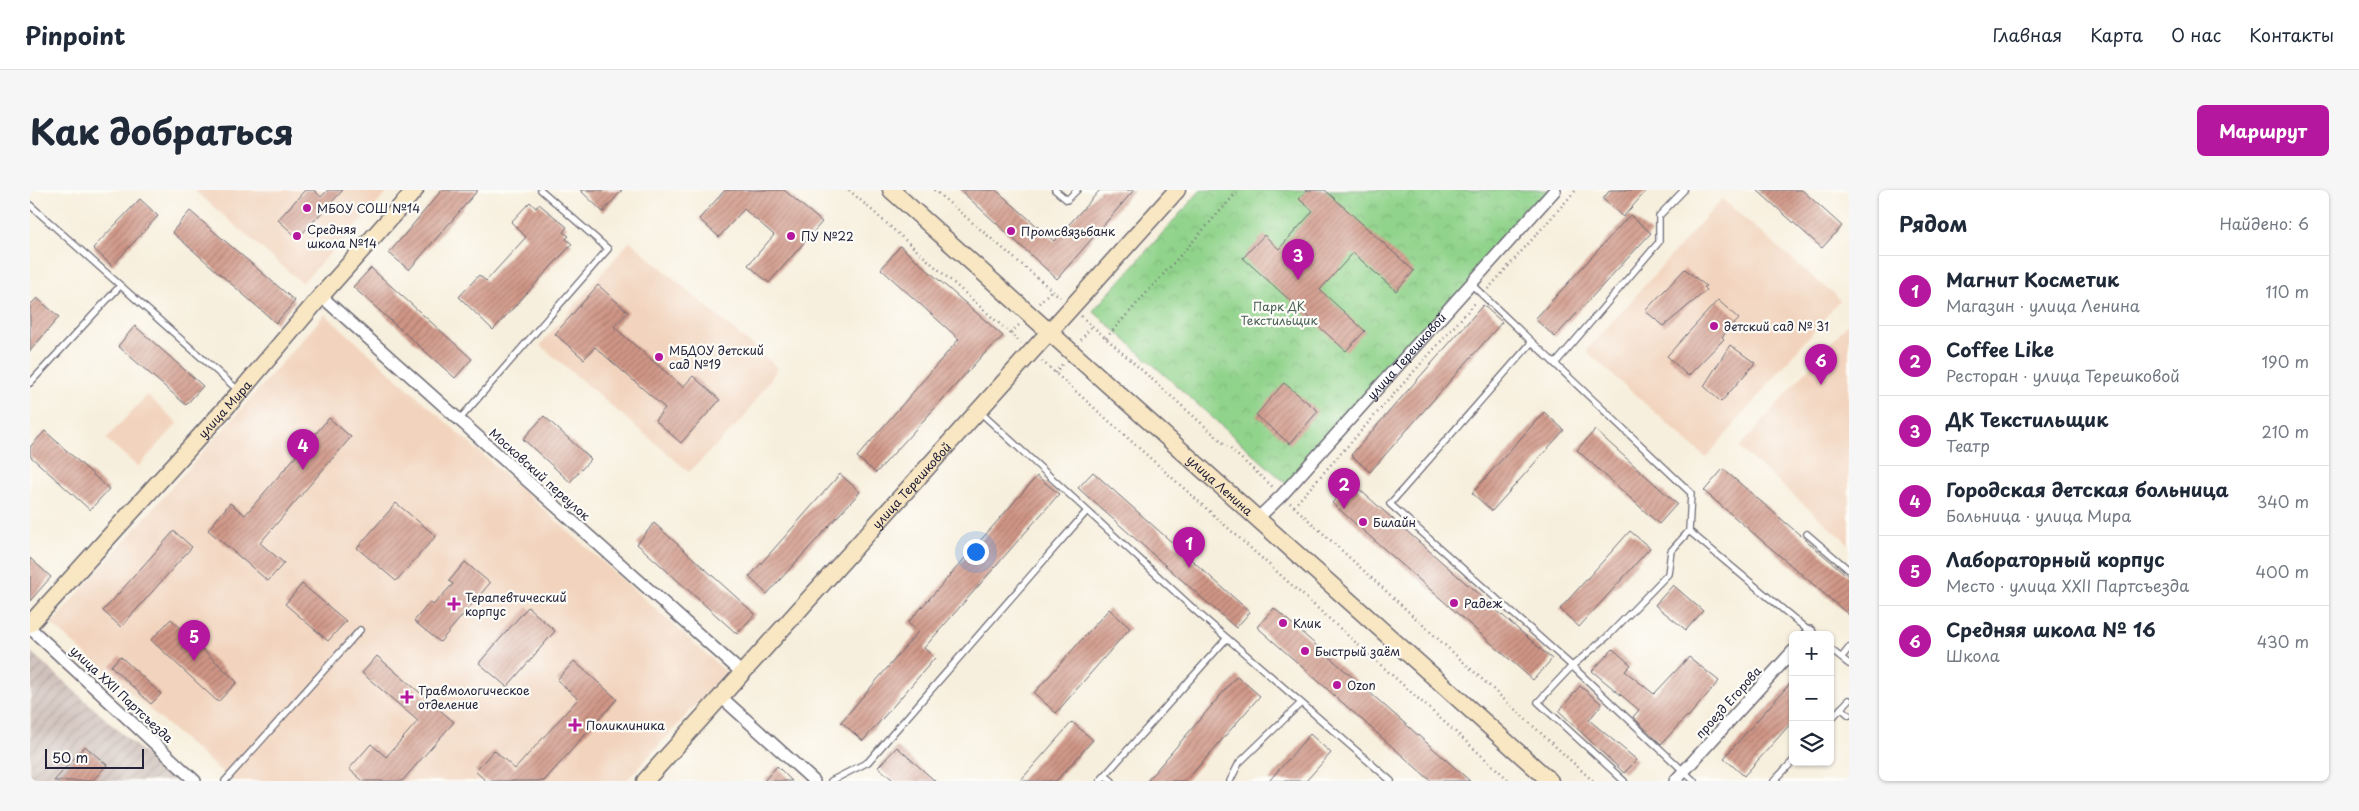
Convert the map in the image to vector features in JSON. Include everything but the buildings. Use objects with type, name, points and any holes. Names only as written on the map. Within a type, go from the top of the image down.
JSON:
[{"type":"street","name":"улица Мира","points":[[30,624],[240,392],[321,296],[415,190]]},
{"type":"street","name":"улица Ленина","points":[[892,190],[1550,781]]},
{"type":"street","name":"улица Терешковой","points":[[644,781],[1177,190]]},
{"type":"street","name":"улица Терешковой","points":[[1257,519],[1282,495],[1555,190]]},
{"type":"street","name":"Московский переулок","points":[[321,296],[741,672]]},
{"type":"street","name":"улица XXII Партсъезда","points":[[30,628],[195,781]]},
{"type":"street","name":"проезд Егорова","points":[[1675,781],[1789,655]]},
{"type":"street","points":[[720,696],[814,781]]},
{"type":"lane","points":[[459,420],[608,249],[541,190]]},
{"type":"lane","points":[[1055,190],[1067,200],[1077,190]]},
{"type":"lane","points":[[1555,364],[1659,242],[1658,216],[1684,190]]},
{"type":"lane","points":[[30,205],[240,392]]},
{"type":"lane","points":[[1471,284],[1691,493],[1690,531],[1671,550],[1668,574],[1608,636],[1572,666],[1538,702],[1624,781]]},
{"type":"lane","points":[[30,383],[120,286]]},
{"type":"lane","points":[[1532,342],[1390,504],[1572,666],[1694,781]]},
{"type":"lane","points":[[979,410],[1227,638],[1390,781]]},
{"type":"lane","points":[[831,781],[868,762],[1087,511]]},
{"type":"lane","points":[[1690,531],[1807,631]]},
{"type":"lane","points":[[1807,534],[1849,570]]},
{"type":"lane","points":[[225,781],[360,630]]},
{"type":"lane","points":[[1100,781],[1227,638]]},
{"type":"lane","points":[[1841,658],[1849,648]]},
{"type":"lane","points":[[1834,652],[1849,664]]},
{"type":"lane","points":[[1834,716],[1849,700]]},
{"type":"lane","points":[[1230,781],[1239,763],[1301,703]]},
{"type":"lane","points":[[1841,708],[1849,715]]},
{"type":"lane","points":[[1774,781],[1789,765]]},
{"type":"lane","points":[[1106,776],[1112,781]]},
{"type":"path","points":[[849,190],[1510,781]]},
{"type":"path","points":[[934,190],[1072,308],[1282,495],[1593,781]]},
{"type":"path","points":[[1106,338],[1239,190]]},
{"type":"path","points":[[1294,506],[1576,190]]},
{"type":"shaded area","name":"Средняя школа №14","points":[[194,190],[390,190],[302,283]]},
{"type":"shaded area","name":"детский сад № 31","points":[[1722,199],[1840,300],[1706,458],[1586,351]]},
{"type":"shaded area","name":"МБДОУ детский сад №19","points":[[630,241],[778,368],[743,419],[689,472],[540,345]]},
{"type":"shaded area","points":[[325,314],[726,672],[626,781],[232,781],[51,624]]},
{"type":"shaded area","points":[[1849,322],[1849,544],[1739,448]]},
{"type":"shaded area","points":[[147,395],[178,423],[138,467],[106,439]]},
{"type":"shaded area","points":[[31,652],[175,781],[30,781]]},
{"type":"green space","name":"Парк ДК Текстильщик","points":[[1201,190],[1554,190],[1289,486],[1093,311]]},
{"type":"place","name":"МБОУ СОШ №14","points":[[307,208]]},
{"type":"place","name":"Промсвязьбанк","points":[[1011,231]]},
{"type":"place","name":"Средняя школа №14","points":[[297,236]]},
{"type":"place","name":"ПУ №22","points":[[791,236]]},
{"type":"place","name":"ДК Текстильщик","points":[[1298,280]]},
{"type":"place","name":"детский сад № 31","points":[[1714,326]]},
{"type":"place","name":"МБДОУ детский сад №19","points":[[659,357]]},
{"type":"place","name":"Средняя школа № 16","points":[[1821,385]]},
{"type":"place","name":"Городская детская больница","points":[[303,470]]},
{"type":"place","name":"Coffee Like","points":[[1344,509]]},
{"type":"place","name":"Билайн","points":[[1363,522]]},
{"type":"place","name":"Магнит Косметик","points":[[1189,568]]},
{"type":"place","name":"Радеж","points":[[1454,603]]},
{"type":"place","name":"Терапевтический корпус","points":[[454,604]]},
{"type":"place","name":"Клик","points":[[1283,623]]},
{"type":"place","name":"Быстрый заём","points":[[1305,651]]},
{"type":"place","name":"Лабораторный корпус","points":[[194,661]]},
{"type":"place","name":"Ozon","points":[[1337,685]]},
{"type":"place","name":"Травмологическое отделение","points":[[407,697]]},
{"type":"place","name":"Поликлиника","points":[[575,725]]}]
